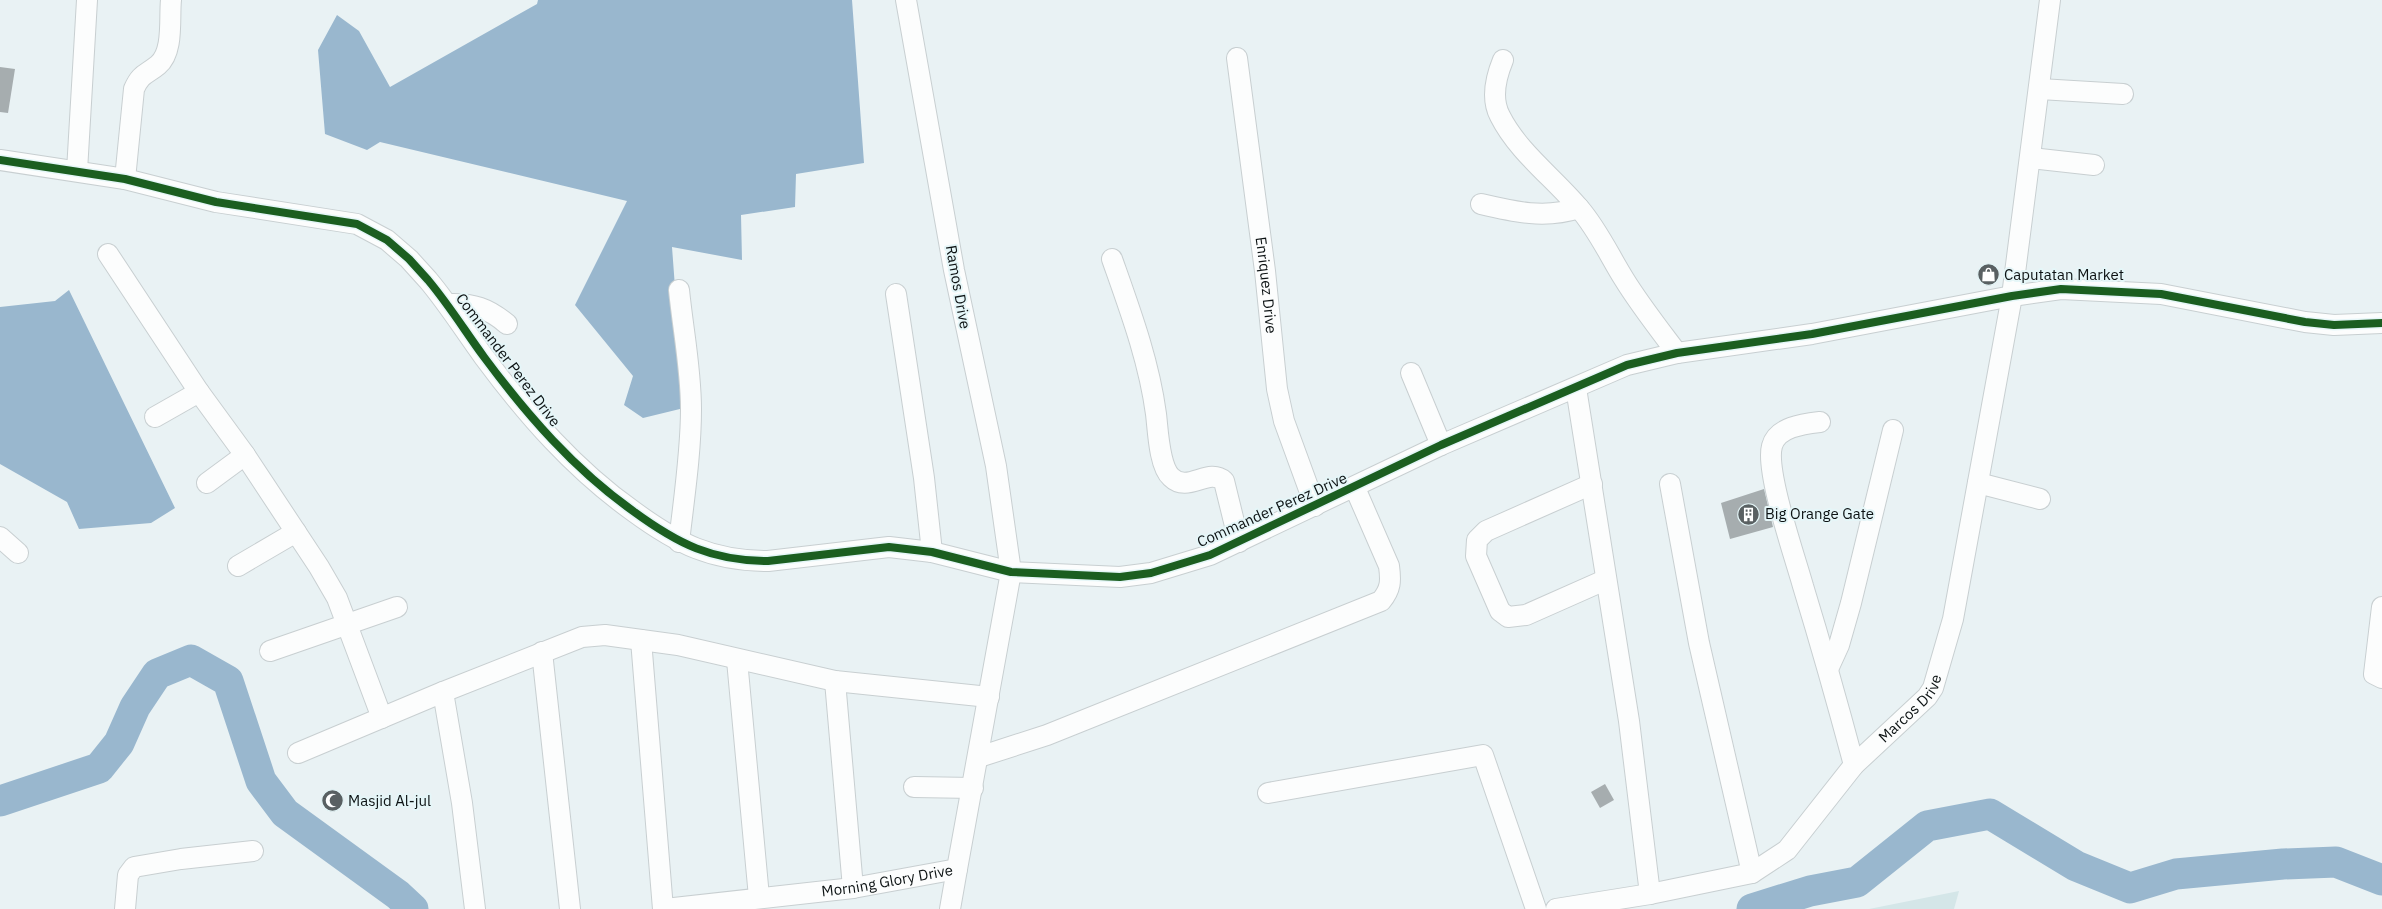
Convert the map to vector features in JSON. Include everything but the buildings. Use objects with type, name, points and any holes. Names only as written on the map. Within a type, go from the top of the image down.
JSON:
[{"type":"street","points":[[77,171],[87,0]]},
{"type":"street","points":[[125,179],[134,89],[140,76],[158,65],[165,53],[171,0]]},
{"type":"street","name":"Ramos Drive","points":[[906,0],[957,289],[996,466],[1011,572]]},
{"type":"street","name":"Marcos Drive","points":[[1556,909],[1650,894],[1752,873],[1788,850],[1854,764],[1927,697],[1933,688],[1953,619],[2012,296],[2050,0]]},
{"type":"street","name":"Enriquez Drive","points":[[1237,58],[1265,272],[1277,390],[1284,421],[1315,506]]},
{"type":"street","points":[[1502,60],[1497,76],[1495,94],[1499,114],[1511,134],[1579,208],[1599,235],[1641,306],[1677,353]]},
{"type":"street","points":[[2040,89],[2123,94]]},
{"type":"street","points":[[2031,158],[2094,165]]},
{"type":"street","name":"Commander Perez Drive","points":[[0,160],[125,179],[216,202],[357,224],[387,240],[409,259],[448,304],[484,357],[538,426],[576,465],[610,494],[679,542],[710,555],[749,561],[768,561],[889,547],[932,552],[1011,572],[1120,577],[1151,573],[1210,555],[1355,488],[1441,445],[1628,365],[1677,353],[1812,334],[2012,296],[2061,289],[2152,293],[2305,322],[2334,325],[2382,323]]},
{"type":"street","points":[[1481,204],[1538,215],[1567,212],[1579,208]]},
{"type":"street","points":[[108,254],[199,392],[245,455],[337,598],[382,718]]},
{"type":"street","points":[[1112,259],[1138,334],[1153,394],[1163,461],[1167,473],[1171,478],[1184,484],[1215,476],[1224,481],[1239,542]]},
{"type":"street","points":[[679,290],[685,350],[689,369],[691,410],[679,542]]},
{"type":"street","points":[[896,294],[924,478],[932,552]]},
{"type":"street","points":[[448,304],[478,305],[491,311],[507,324]]},
{"type":"street","points":[[1411,373],[1441,445]]},
{"type":"street","points":[[1576,388],[1629,721],[1650,894]]},
{"type":"street","points":[[155,418],[199,392]]},
{"type":"street","points":[[1820,422],[1800,424],[1778,436],[1772,445],[1770,458],[1786,527],[1854,764]]},
{"type":"street","points":[[1828,669],[1839,645],[1851,603],[1893,430]]},
{"type":"street","points":[[207,483],[245,455]]},
{"type":"street","points":[[1978,483],[2040,499]]},
{"type":"street","points":[[1592,484],[1486,531],[1477,540],[1476,556],[1500,611],[1508,617],[1526,615],[1606,580]]},
{"type":"street","points":[[1670,484],[1699,643],[1752,873]]},
{"type":"street","points":[[979,757],[1048,735],[1381,601],[1389,591],[1391,580],[1389,566],[1355,488]]},
{"type":"street","points":[[238,566],[296,532]]},
{"type":"street","points":[[0,537],[18,553]]},
{"type":"street","name":"Morning Glory Drive","points":[[664,909],[853,888],[957,870],[1011,572]]},
{"type":"street","points":[[270,651],[397,607]]},
{"type":"street","points":[[2382,607],[2374,674],[2382,678]]},
{"type":"street","points":[[298,753],[542,652],[582,637],[594,635],[678,645],[835,681],[989,697]]},
{"type":"street","points":[[641,640],[664,909]]},
{"type":"street","points":[[542,652],[570,909]]},
{"type":"street","points":[[737,660],[760,897]]},
{"type":"street","points":[[835,681],[853,888]]},
{"type":"street","points":[[443,692],[462,803],[475,909]]},
{"type":"street","points":[[1268,793],[1483,756],[1536,909]]},
{"type":"street","points":[[914,787],[973,788]]},
{"type":"street","points":[[125,909],[127,880],[134,867],[181,859],[253,851]]},
{"type":"street","points":[[950,909],[957,870]]},
{"type":"shaded area","points":[[1959,891],[1954,909],[1869,909]]},
{"type":"water","points":[[538,0],[852,0],[864,163],[796,174],[795,207],[741,215],[742,260],[672,247],[684,408],[643,418],[624,405],[633,376],[575,305],[627,201],[380,142],[367,150],[325,134],[318,50],[337,15],[359,31],[390,87],[537,4]]},
{"type":"water","points":[[69,290],[175,508],[151,523],[79,529],[67,502],[0,464],[0,307],[55,301]]},
{"type":"waterway","points":[[0,801],[99,768],[119,743],[135,707],[157,674],[191,660],[228,681],[261,781],[285,813],[398,895],[413,909]]},
{"type":"waterway","points":[[1752,909],[1810,891],[1857,882],[1927,826],[1990,814],[2076,866],[2130,888],[2176,874],[2283,864],[2336,862],[2382,880]]},
{"type":"cycle path","points":[[0,160],[125,179],[216,202],[357,224],[387,240],[409,259],[428,280],[500,379],[534,420],[571,459],[611,495],[649,523],[681,541],[713,554],[748,560],[768,561],[889,547],[932,552],[1011,572],[1120,577],[1151,573],[1210,555],[1441,445],[1627,365],[1677,353],[1812,334],[2012,296],[2061,289],[2161,294],[2305,322],[2334,325],[2382,323]]},
{"type":"place","name":"Caputatan Market","points":[[1988,275]]},
{"type":"place","name":"Big Orange Gate","points":[[1749,514]]},
{"type":"place","name":"Masjid Al-jul","points":[[332,801]]}]
